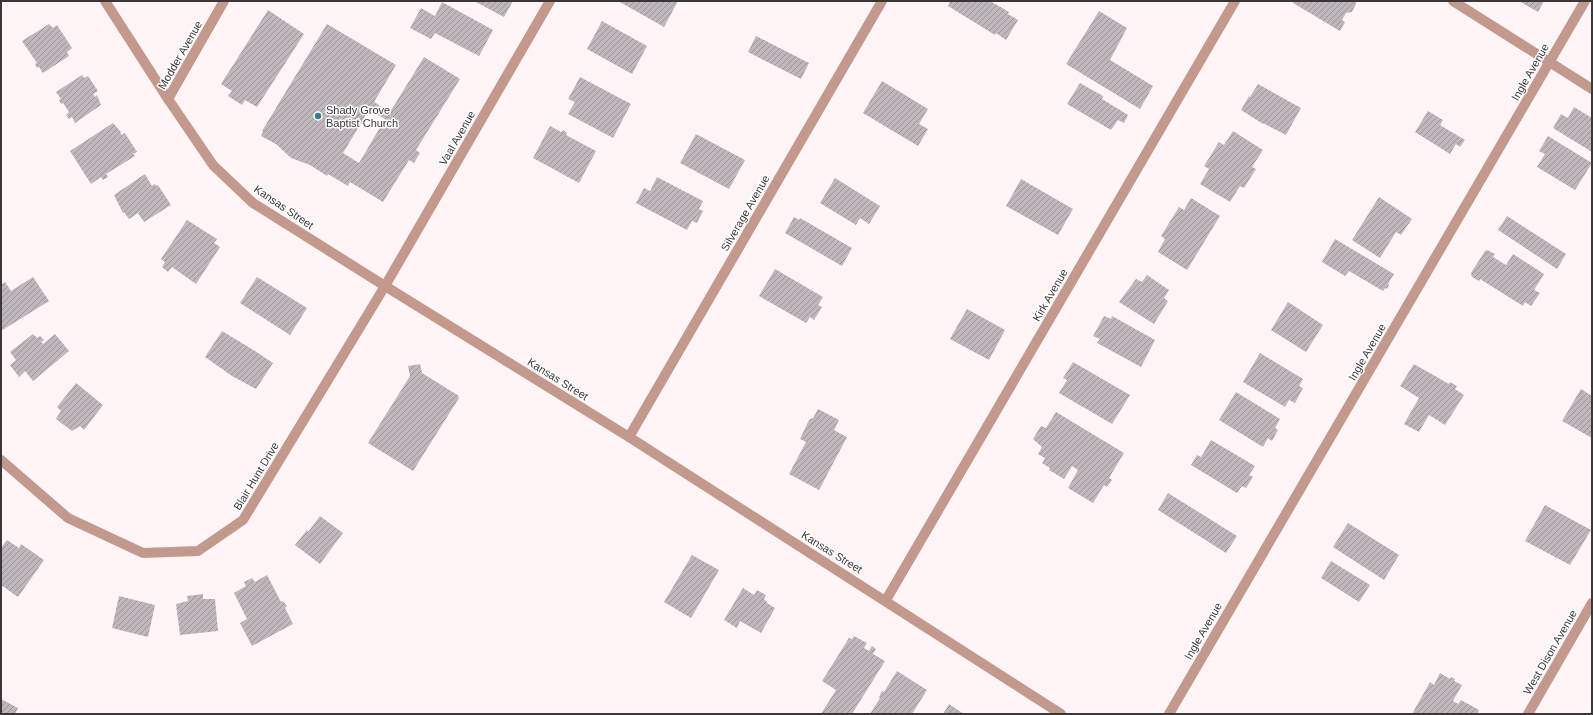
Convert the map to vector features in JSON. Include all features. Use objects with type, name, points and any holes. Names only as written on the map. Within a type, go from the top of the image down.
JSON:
[{"type":"street","name":"Kansas Street","points":[[105,1],[213,166],[253,203],[629,436],[1061,714]]},
{"type":"street","name":"Modder Avenue","points":[[168,99],[224,1]]},
{"type":"street","name":"Vaal Avenue","points":[[385,286],[550,1]]},
{"type":"street","name":"Silverage Avenue","points":[[629,436],[882,1]]},
{"type":"street","name":"Kirk Avenue","points":[[886,600],[1235,1]]},
{"type":"street","points":[[1453,1],[1592,89]]},
{"type":"street","name":"Ingle Avenue","points":[[1169,714],[1585,1]]},
{"type":"street","name":"Blair Hunt Drive","points":[[1,460],[68,518],[143,553],[198,551],[243,520],[385,286]]},
{"type":"street","name":"West Dison Avenue","points":[[1528,714],[1592,603]]},
{"type":"building","points":[[474,1],[513,1],[504,17]]},
{"type":"building","points":[[618,1],[678,1],[664,27]]},
{"type":"building","points":[[946,1],[990,1],[1009,12],[1008,14],[1018,20],[1006,40],[996,33],[995,35],[948,6],[950,3]]},
{"type":"building","points":[[1294,1],[1356,1],[1356,4],[1352,12],[1346,13],[1342,20],[1345,22],[1340,31],[1293,3]]},
{"type":"building","points":[[1519,1],[1544,1],[1538,12]]},
{"type":"building","points":[[442,2],[493,30],[479,56],[435,33],[431,39],[410,28],[421,8],[435,16]]},
{"type":"building","points":[[268,10],[304,34],[257,107],[245,100],[242,105],[228,96],[232,91],[221,84]]},
{"type":"building","points":[[1099,11],[1127,28],[1110,60],[1153,86],[1140,109],[1066,64]]},
{"type":"building","points":[[602,21],[647,46],[632,74],[587,49]]},
{"type":"building","points":[[49,24],[53,28],[57,25],[72,48],[67,52],[69,56],[43,73],[39,67],[37,68],[35,64],[37,63],[22,41]]},
{"type":"building","name":"Shady Grove Baptist Church","points":[[327,24],[396,65],[374,102],[390,112],[424,57],[460,79],[416,150],[420,153],[414,163],[409,160],[383,202],[350,182],[348,186],[328,174],[327,176],[310,165],[291,158],[276,144],[261,136],[262,131]],"holes":[[[369,110],[385,119],[359,163],[343,153]]]},
{"type":"building","points":[[756,36],[809,63],[801,79],[748,52]]},
{"type":"building","points":[[82,75],[84,78],[88,76],[98,91],[93,94],[95,97],[97,95],[101,105],[75,123],[72,117],[69,119],[66,115],[69,112],[63,103],[61,104],[59,100],[61,99],[56,92]]},
{"type":"building","points":[[580,77],[631,104],[613,138],[568,114],[575,102],[568,99]]},
{"type":"building","points":[[882,81],[928,109],[919,124],[928,129],[918,146],[863,113]]},
{"type":"building","points":[[1080,83],[1103,96],[1102,99],[1128,115],[1124,123],[1118,120],[1111,130],[1067,104]]},
{"type":"building","points":[[1258,84],[1301,108],[1286,135],[1263,124],[1241,110]]},
{"type":"building","points":[[1574,107],[1592,118],[1592,152],[1553,128],[1561,114],[1568,118]]},
{"type":"building","points":[[1428,111],[1443,120],[1440,125],[1465,140],[1460,147],[1456,144],[1450,154],[1415,132]]},
{"type":"building","points":[[113,123],[122,135],[125,133],[137,152],[133,154],[135,156],[106,174],[108,177],[103,180],[101,177],[91,184],[70,151]]},
{"type":"building","points":[[550,126],[561,132],[563,130],[567,133],[566,135],[596,151],[579,183],[533,158]]},
{"type":"building","points":[[1233,131],[1263,150],[1252,167],[1256,169],[1244,188],[1240,186],[1230,202],[1200,184],[1209,169],[1204,166],[1219,142],[1224,145]]},
{"type":"building","points":[[696,134],[745,160],[729,189],[680,163]]},
{"type":"building","points":[[1548,136],[1592,163],[1575,190],[1537,167],[1545,154],[1539,151]]},
{"type":"building","points":[[145,174],[152,186],[155,184],[156,186],[158,185],[171,205],[144,222],[138,213],[129,219],[124,212],[123,213],[114,195]]},
{"type":"building","points":[[657,177],[703,201],[699,209],[703,211],[697,223],[692,221],[687,230],[636,203],[644,188],[650,191]]},
{"type":"building","points":[[835,178],[880,206],[869,224],[860,218],[856,225],[820,203]]},
{"type":"building","points":[[1021,179],[1073,209],[1058,235],[1006,206]]},
{"type":"building","points":[[1379,197],[1412,219],[1401,235],[1396,232],[1380,258],[1352,240]]},
{"type":"building","points":[[1191,198],[1220,216],[1187,270],[1158,252],[1165,239],[1161,236],[1179,207],[1184,210]]},
{"type":"building","points":[[1507,216],[1566,254],[1557,269],[1498,230]]},
{"type":"building","points":[[794,217],[799,220],[800,218],[852,248],[842,266],[785,233]]},
{"type":"building","points":[[187,220],[217,239],[214,243],[220,247],[196,284],[172,267],[168,272],[162,267],[165,262],[161,259]]},
{"type":"building","points":[[1335,239],[1394,274],[1388,284],[1387,289],[1385,288],[1383,291],[1349,271],[1345,276],[1322,262]]},
{"type":"building","points":[[1487,250],[1495,254],[1493,257],[1506,265],[1513,254],[1544,274],[1534,290],[1540,293],[1531,306],[1525,302],[1523,306],[1480,279],[1479,281],[1472,277],[1471,273]]},
{"type":"building","points":[[775,269],[823,297],[818,305],[822,307],[814,320],[810,317],[806,323],[759,296]]},
{"type":"building","points":[[1147,275],[1169,290],[1164,298],[1168,301],[1154,324],[1119,302],[1136,279],[1142,282]]},
{"type":"building","points":[[33,277],[49,301],[1,331],[1,285],[5,282],[11,291]]},
{"type":"building","points":[[257,277],[307,308],[290,335],[240,303]]},
{"type":"building","points":[[1288,302],[1323,325],[1306,352],[1271,330]]},
{"type":"building","points":[[967,309],[1005,330],[989,360],[950,339]]},
{"type":"building","points":[[1104,316],[1111,319],[1112,316],[1155,340],[1141,367],[1097,343],[1100,339],[1093,336]]},
{"type":"building","points":[[222,331],[273,363],[256,389],[232,376],[205,357]]},
{"type":"building","points":[[33,334],[37,338],[40,336],[44,340],[41,342],[43,344],[55,334],[69,351],[33,381],[25,371],[19,377],[10,365],[16,360],[10,352]]},
{"type":"building","points":[[1260,353],[1303,379],[1299,386],[1303,388],[1295,403],[1289,400],[1285,407],[1243,382]]},
{"type":"building","points":[[1073,362],[1130,395],[1112,424],[1059,393],[1067,380],[1063,378]]},
{"type":"building","points":[[420,364],[422,373],[459,396],[459,398],[413,471],[368,443],[410,376],[408,366]]},
{"type":"building","points":[[1414,364],[1449,384],[1450,382],[1457,386],[1455,389],[1464,395],[1445,425],[1429,415],[1419,432],[1404,424],[1419,398],[1400,386]]},
{"type":"building","points":[[76,383],[103,405],[84,430],[80,426],[72,431],[56,419],[61,411],[57,407]]},
{"type":"building","points":[[1581,389],[1592,396],[1592,438],[1562,421]]},
{"type":"building","points":[[1236,392],[1280,419],[1275,428],[1278,430],[1272,441],[1268,438],[1263,447],[1219,420]]},
{"type":"building","points":[[818,409],[839,420],[834,430],[847,437],[819,490],[789,474],[806,442],[800,439],[810,419],[813,418]]},
{"type":"building","points":[[1056,412],[1124,453],[1109,478],[1112,480],[1107,487],[1104,485],[1093,503],[1068,488],[1078,470],[1072,466],[1064,479],[1049,470],[1050,468],[1042,463],[1045,458],[1038,454],[1042,447],[1033,439],[1041,426],[1046,428]]},
{"type":"building","points":[[1211,440],[1255,466],[1249,475],[1253,477],[1246,488],[1242,486],[1237,493],[1191,465],[1197,455],[1201,457]]},
{"type":"building","points":[[1168,493],[1237,536],[1226,553],[1158,510]]},
{"type":"building","points":[[1545,505],[1591,530],[1570,565],[1525,541]]},
{"type":"building","points":[[320,516],[343,533],[320,564],[295,545],[307,530],[308,532]]},
{"type":"building","points":[[1348,523],[1399,555],[1384,580],[1333,547]]},
{"type":"building","points":[[7,540],[19,548],[21,544],[44,560],[18,597],[1,585],[1,548]]},
{"type":"building","points":[[692,555],[719,570],[691,618],[664,602]]},
{"type":"building","points":[[1331,561],[1370,585],[1359,602],[1321,578]]},
{"type":"building","points":[[267,575],[281,602],[283,601],[287,606],[285,608],[293,624],[252,646],[240,623],[247,619],[234,593],[246,586],[244,582],[252,578],[255,582]]},
{"type":"building","points":[[743,588],[754,595],[757,590],[766,595],[764,599],[775,608],[761,633],[740,621],[737,628],[724,620]]},
{"type":"building","points":[[203,594],[203,599],[215,599],[218,631],[180,635],[176,604],[188,601],[187,596]]},
{"type":"building","points":[[119,596],[155,605],[148,637],[112,628]]},
{"type":"building","points":[[854,636],[867,643],[864,648],[869,651],[872,646],[876,649],[873,654],[885,661],[852,714],[821,714],[836,690],[822,681],[849,638],[852,639]]},
{"type":"building","points":[[897,671],[927,690],[912,714],[870,714],[880,698],[879,697],[882,691],[884,692]]},
{"type":"building","points":[[1440,673],[1450,679],[1451,677],[1455,679],[1454,681],[1462,685],[1453,701],[1458,704],[1461,700],[1479,710],[1477,714],[1412,714],[1430,682],[1434,685]]},
{"type":"building","points":[[1,699],[18,708],[15,714],[1,714]]},
{"type":"building","points":[[949,704],[964,714],[943,714]]},
{"type":"place","name":"Shady Grove Baptist Church","points":[[318,116]]}]
